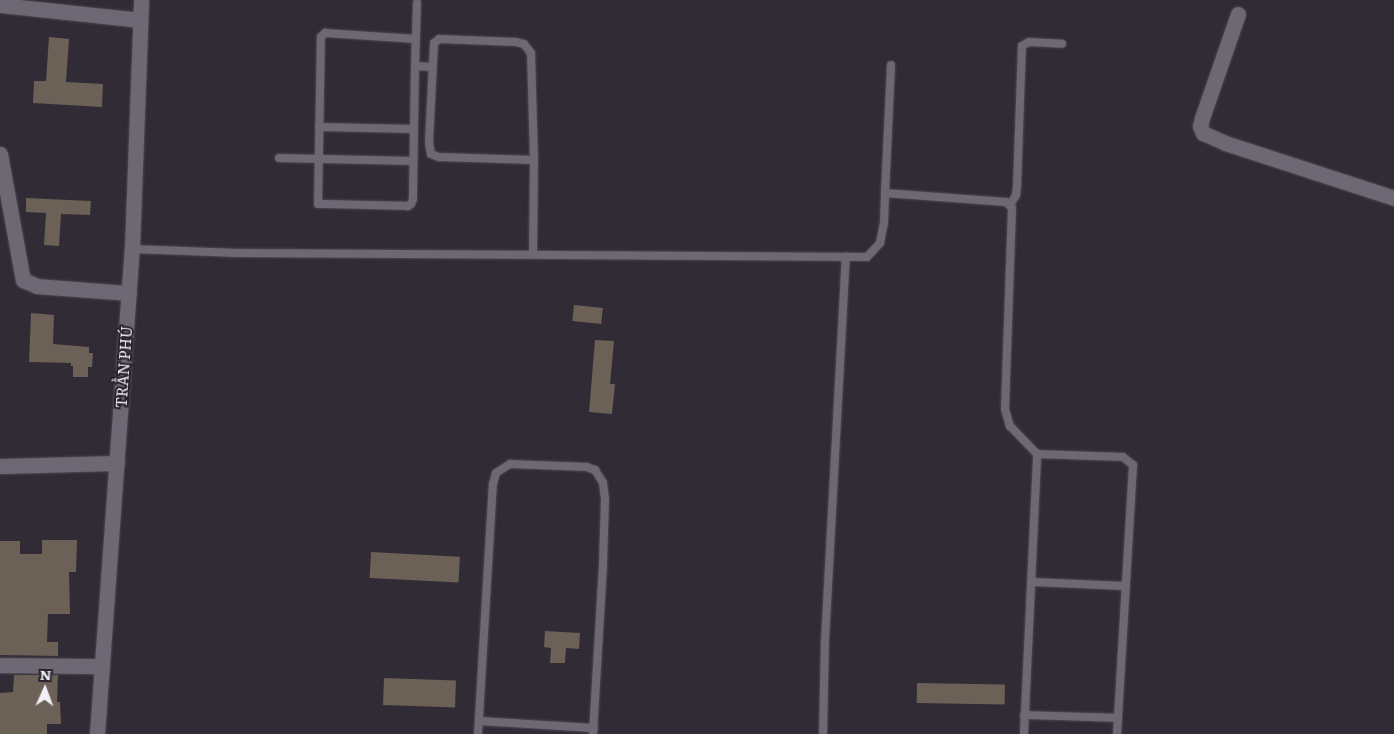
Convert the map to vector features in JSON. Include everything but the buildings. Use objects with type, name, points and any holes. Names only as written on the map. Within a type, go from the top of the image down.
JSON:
[{"type":"street","name":"TRẦN PHÚ","points":[[97,734],[132,249],[140,0]]},
{"type":"street","points":[[0,5],[140,20]]},
{"type":"street","points":[[1238,14],[1202,118],[1200,126],[1203,133],[1225,143],[1394,198]]},
{"type":"street","points":[[0,154],[23,280],[37,286],[129,292]]},
{"type":"street","points":[[0,466],[116,463]]},
{"type":"street","points":[[0,665],[102,666]]},
{"type":"lane","points":[[416,4],[416,38],[414,107],[414,147],[413,161],[413,199],[408,206],[323,206],[318,204],[321,37],[325,33],[416,38]]},
{"type":"lane","points":[[533,254],[534,160],[531,53],[529,48],[516,42],[439,39],[434,43],[431,154],[439,157],[534,160]]},
{"type":"lane","points":[[1010,204],[1016,195],[1017,187],[1022,46],[1029,42],[1062,44]]},
{"type":"lane","points":[[132,249],[238,253],[867,257],[880,243],[884,223],[891,65]]},
{"type":"lane","points":[[415,66],[432,67]]},
{"type":"lane","points":[[414,107],[431,107]]},
{"type":"lane","points":[[319,127],[414,129]]},
{"type":"lane","points":[[414,147],[430,148]]},
{"type":"lane","points":[[279,158],[413,161]]},
{"type":"lane","points":[[884,194],[1002,201],[1010,204],[1012,208],[1006,418],[1020,439],[1037,454],[1123,458],[1133,465],[1117,734]]},
{"type":"lane","points":[[823,734],[825,641],[846,257]]},
{"type":"lane","points":[[1024,734],[1037,454]]},
{"type":"lane","points":[[478,734],[493,484],[496,473],[510,464],[587,467],[595,470],[603,483],[605,500],[604,565],[594,731],[479,722]]},
{"type":"lane","points":[[1031,582],[1126,586]]},
{"type":"lane","points":[[1024,715],[1118,718]]}]
